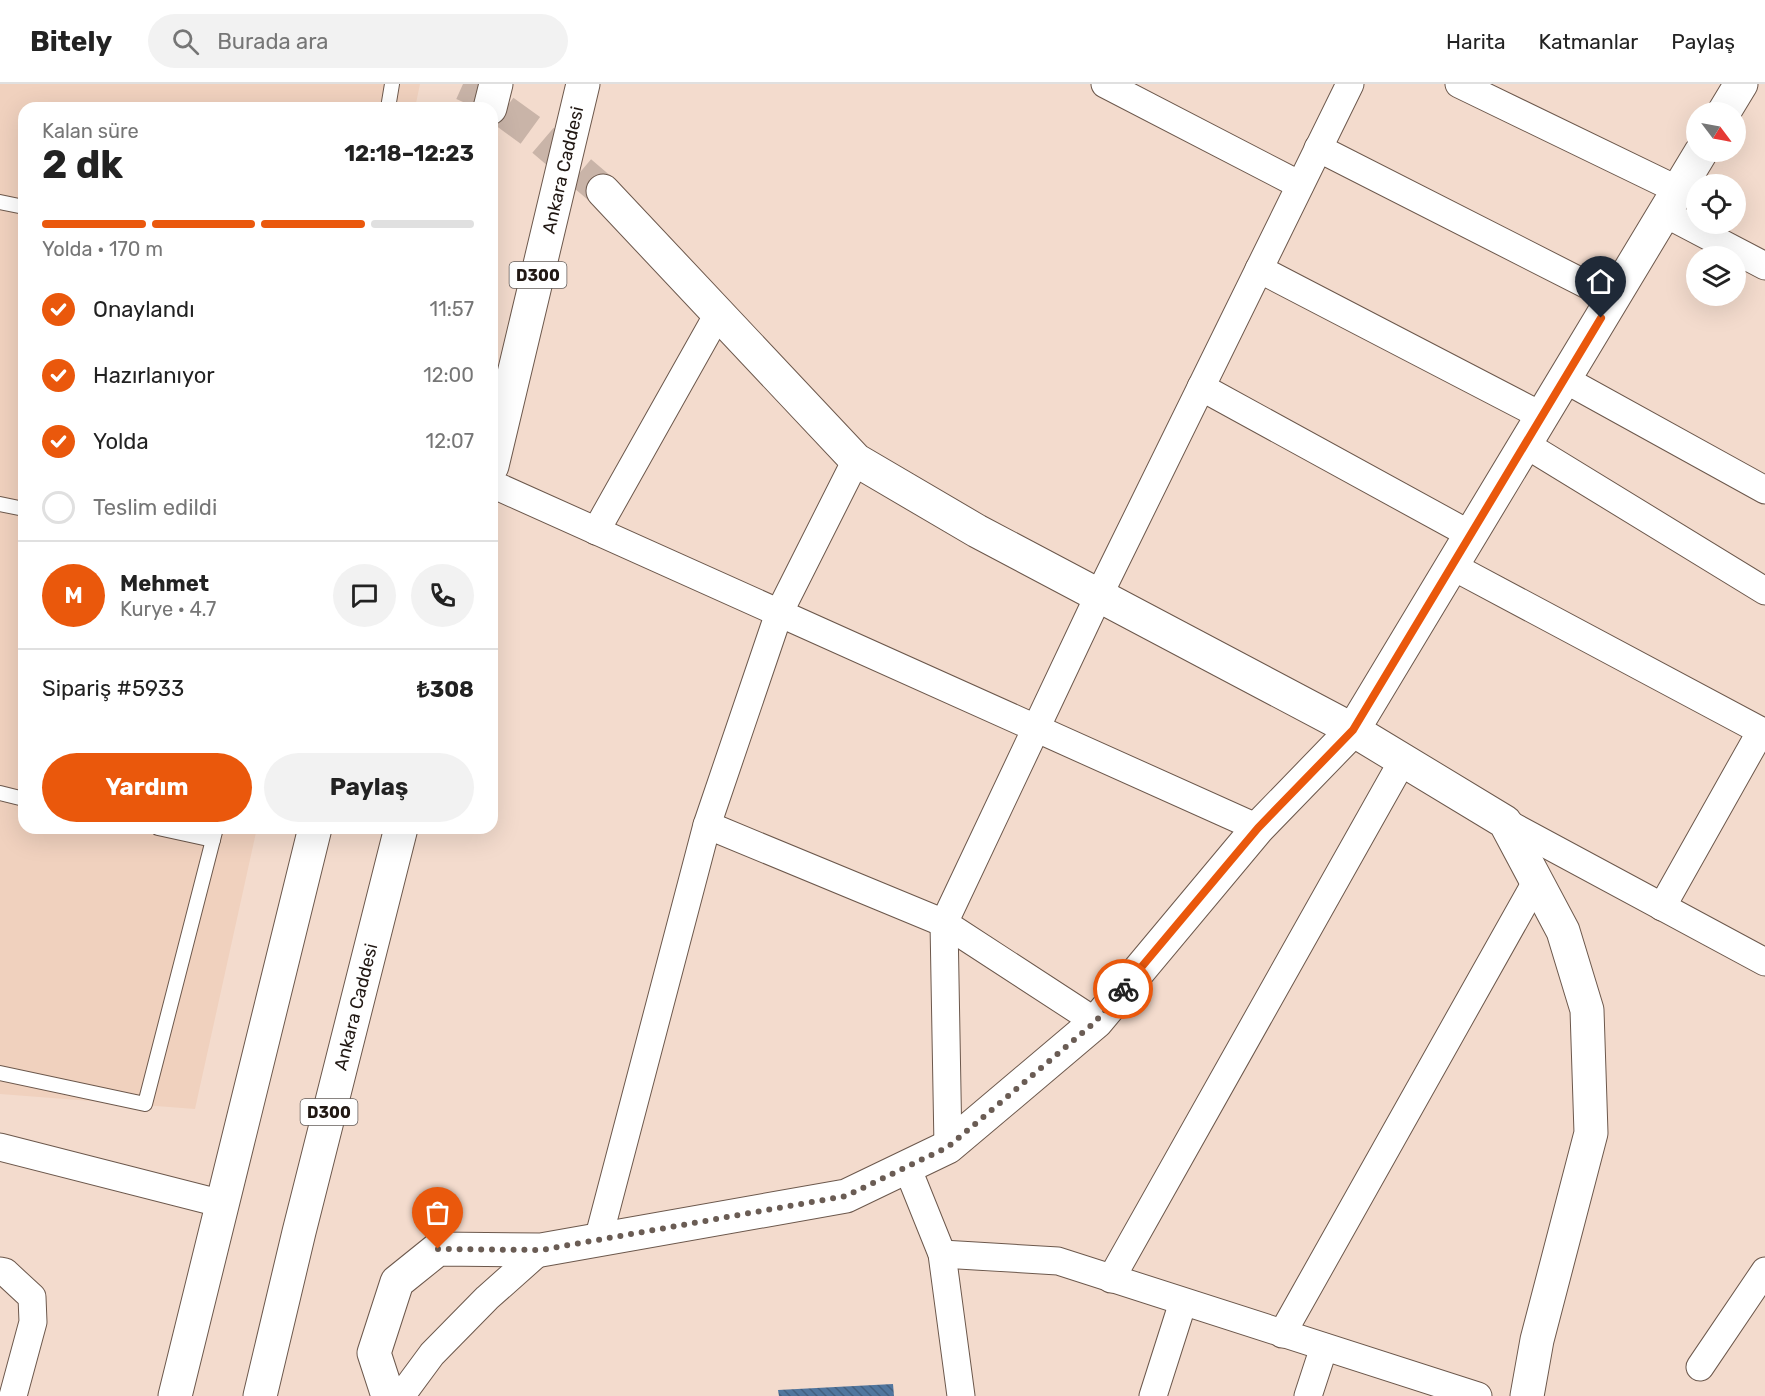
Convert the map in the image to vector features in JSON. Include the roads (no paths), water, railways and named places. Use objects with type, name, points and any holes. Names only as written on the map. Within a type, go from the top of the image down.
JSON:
[{"type":"main road","points":[[492,102],[496,84]]},
{"type":"main road","name":"Ankara Caddesi","points":[[498,441],[583,84]]},
{"type":"main road","points":[[1730,102],[1740,84]]},
{"type":"main road","points":[[388,1396],[374,1353],[397,1282],[438,1249],[541,1250],[846,1196],[948,1147],[1095,1022],[1258,828],[1353,730],[1695,162]]},
{"type":"main road","points":[[603,191],[856,460],[977,531],[1353,730],[1505,822],[1563,932],[1587,1010],[1591,1133],[1537,1340],[1527,1396]]},
{"type":"main road","points":[[175,1396],[314,834]]},
{"type":"main road","name":"Ankara Caddesi","points":[[260,1396],[399,834]]},
{"type":"street","points":[[1105,84],[1300,185]]},
{"type":"street","points":[[948,1147],[944,923],[1099,596],[1350,84]]},
{"type":"street","points":[[1459,84],[1671,202],[1765,266]]},
{"type":"street","points":[[1318,148],[1613,298]]},
{"type":"street","points":[[1259,269],[1542,416]]},
{"type":"street","points":[[596,531],[718,314]]},
{"type":"street","points":[[1564,379],[1765,490]]},
{"type":"street","points":[[1202,387],[1471,535]]},
{"type":"street","points":[[1525,444],[1765,591]]},
{"type":"street","points":[[598,1240],[707,825],[778,613],[856,460]]},
{"type":"street","points":[[498,487],[1258,828]]},
{"type":"street","points":[[1452,566],[1763,732],[1662,907]]},
{"type":"street","points":[[1111,1279],[1403,760]]},
{"type":"street","points":[[1505,822],[1765,962]]},
{"type":"street","points":[[707,825],[944,923],[1095,1022]]},
{"type":"street","points":[[1282,1334],[1536,882]]},
{"type":"street","points":[[0,1147],[224,1204]]},
{"type":"street","points":[[907,1167],[942,1254],[961,1396]]},
{"type":"street","points":[[401,1396],[432,1354],[488,1298],[541,1250]]},
{"type":"street","points":[[942,1254],[1058,1262],[1478,1396]]},
{"type":"street","points":[[1700,1367],[1765,1270]]},
{"type":"street","points":[[0,1271],[5,1272],[32,1297],[33,1322],[13,1396]]},
{"type":"street","points":[[1153,1396],[1184,1302]]},
{"type":"street","points":[[1308,1396],[1324,1347]]},
{"type":"lane","points":[[389,102],[392,84]]},
{"type":"lane","points":[[0,202],[18,206]]},
{"type":"lane","points":[[0,504],[18,508]]},
{"type":"lane","points":[[0,794],[18,798]]},
{"type":"lane","points":[[0,1073],[145,1104],[215,834]]},
{"type":"tunnel","points":[[463,84],[491,102]]},
{"type":"tunnel","points":[[498,107],[538,136],[603,191]]}]
